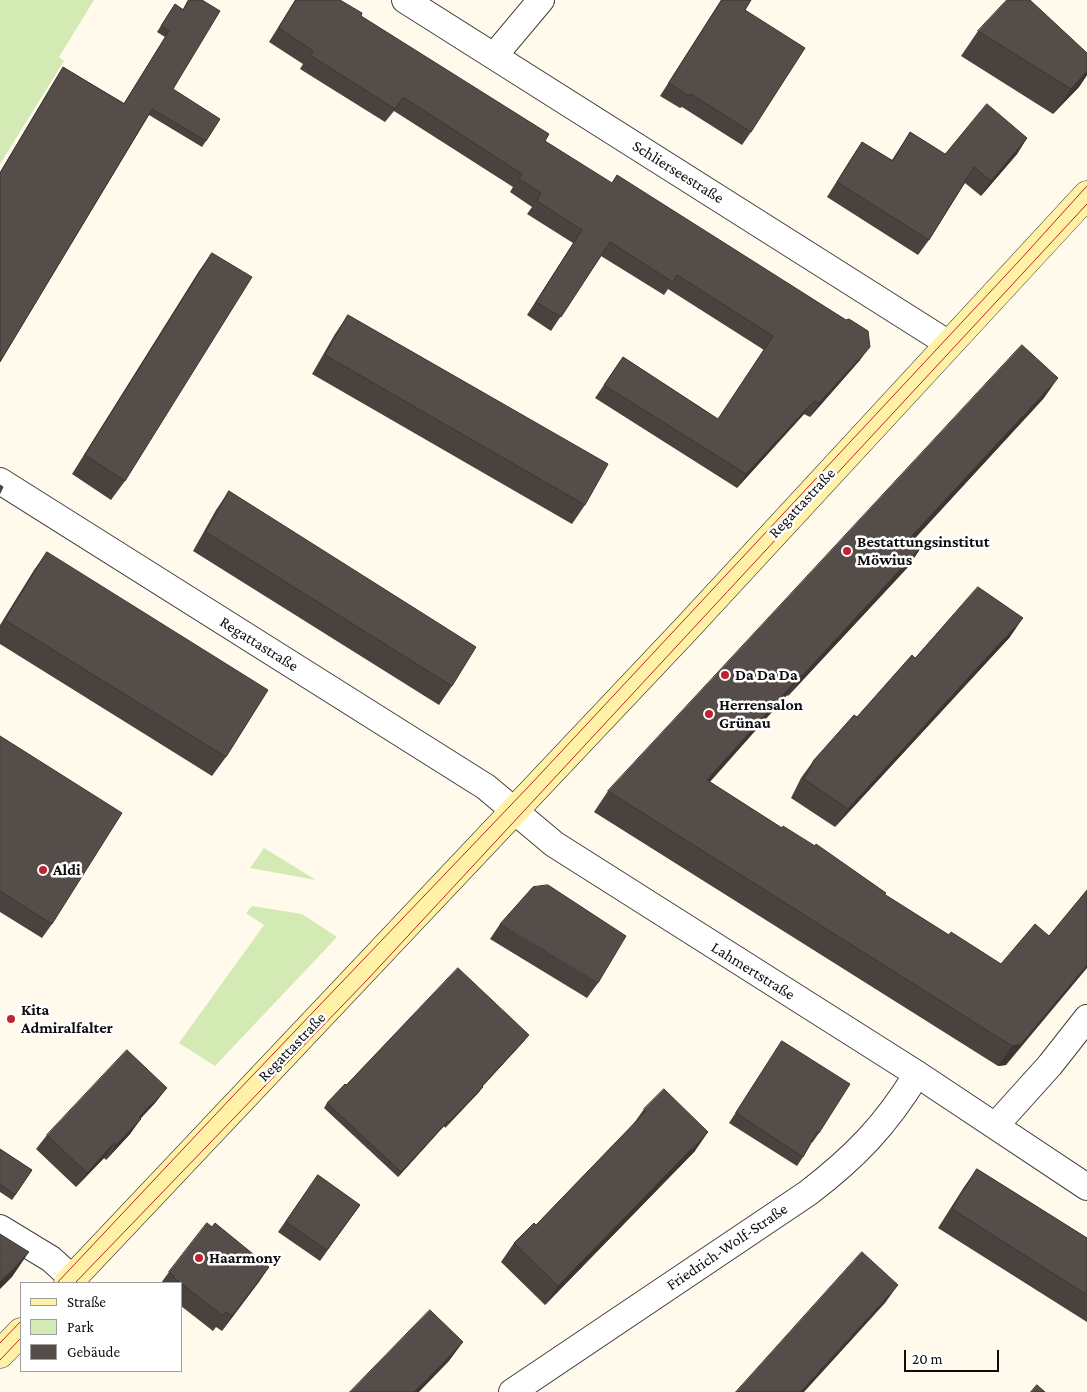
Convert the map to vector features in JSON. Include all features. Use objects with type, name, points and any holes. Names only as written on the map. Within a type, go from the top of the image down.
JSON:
[{"type":"main road","name":"Regattastraße","points":[[70,1281],[516,810],[1087,195]]},
{"type":"main road","points":[[0,1354],[20,1333]]},
{"type":"street","name":"Schlierseestraße","points":[[405,0],[949,344]]},
{"type":"street","points":[[494,56],[541,0]]},
{"type":"street","name":"Regattastraße","points":[[0,481],[486,787],[516,810]]},
{"type":"street","name":"Lahmertstraße","points":[[516,810],[554,844],[917,1074],[1087,1187]]},
{"type":"street","points":[[996,1126],[1050,1065],[1087,1018]]},
{"type":"street","name":"Friedrich-Wolf-Straße","points":[[512,1392],[828,1178],[861,1148],[881,1126],[900,1102],[917,1074]]},
{"type":"street","points":[[0,1228],[51,1259],[70,1281]]},
{"type":"green space","points":[[0,0],[94,0],[59,57],[64,61],[0,164]]},
{"type":"green space","points":[[264,848],[316,880],[250,868]]},
{"type":"green space","points":[[252,906],[302,914],[337,937],[215,1066],[179,1043],[264,925],[246,913]]},
{"type":"building","points":[[189,0],[202,0],[220,11],[173,89],[220,119],[206,141],[152,109],[0,362],[0,173],[63,67],[124,104],[169,31],[161,26],[175,4],[183,10]]},
{"type":"building","points":[[296,0],[340,0],[362,13],[361,16],[549,134],[545,141],[612,183],[617,175],[846,320],[849,319],[868,331],[870,347],[819,403],[814,401],[746,474],[604,385],[623,357],[718,419],[773,336],[677,275],[673,282],[610,242],[561,317],[536,302],[582,230],[537,201],[541,193],[519,179],[522,174],[403,97],[395,109],[310,55],[313,51],[279,28]]},
{"type":"building","points":[[722,0],[751,0],[745,10],[805,48],[751,132],[691,94],[689,96],[669,83]]},
{"type":"building","points":[[1007,0],[1030,0],[1087,53],[1087,71],[1071,89],[978,31]]},
{"type":"building","points":[[987,104],[1027,138],[991,181],[974,167],[929,240],[837,182],[862,142],[893,161],[910,132],[945,154]]},
{"type":"building","points":[[212,253],[252,277],[125,481],[85,455]]},
{"type":"building","points":[[348,315],[608,464],[585,505],[325,355]]},
{"type":"building","points":[[1022,345],[1058,378],[910,538],[922,546],[801,675],[707,780],[782,828],[783,826],[815,846],[816,844],[886,893],[884,894],[949,935],[951,932],[1001,964],[1035,924],[1049,936],[1087,890],[1087,965],[1021,1044],[1012,1046],[608,791]]},
{"type":"building","points":[[229,491],[476,647],[452,686],[206,532]]},
{"type":"building","points":[[47,552],[268,690],[226,757],[5,620]]},
{"type":"building","points":[[978,587],[1023,618],[848,809],[804,779],[814,760],[854,715],[857,717],[912,655],[915,658]]},
{"type":"building","name":"Aldi","points":[[0,736],[122,813],[52,924],[0,891]]},
{"type":"building","points":[[548,885],[626,936],[598,983],[500,924],[533,887]]},
{"type":"building","points":[[458,968],[529,1035],[483,1087],[448,1121],[401,1172],[327,1103]]},
{"type":"building","points":[[782,1041],[850,1084],[819,1133],[817,1132],[803,1157],[736,1113]]},
{"type":"building","points":[[127,1050],[167,1088],[139,1117],[141,1119],[116,1145],[114,1143],[87,1173],[47,1135]]},
{"type":"building","points":[[664,1089],[708,1132],[558,1286],[514,1243],[534,1223],[536,1225],[646,1111],[644,1109]]},
{"type":"building","points":[[0,1149],[32,1170],[15,1195],[0,1184]]},
{"type":"building","points":[[977,1169],[1087,1238],[1087,1295],[952,1209]]},
{"type":"building","points":[[318,1175],[360,1205],[327,1250],[286,1222]]},
{"type":"building","points":[[207,1223],[212,1227],[215,1223],[269,1267],[232,1316],[226,1312],[223,1316],[169,1272]]},
{"type":"building","points":[[0,1234],[29,1252],[0,1282]]},
{"type":"building","points":[[862,1252],[898,1285],[800,1392],[736,1392]]},
{"type":"building","points":[[430,1310],[463,1342],[414,1392],[350,1392]]},
{"type":"building","points":[[1037,1385],[1045,1392],[1031,1392]]},
{"type":"tram line","points":[[58,1282],[531,784],[1087,186]]},
{"type":"tram line","points":[[76,1282],[368,979],[1087,204]]},
{"type":"tram line","points":[[0,1343],[20,1322]]},
{"type":"tram line","points":[[0,1360],[20,1339]]},
{"type":"place","name":"Bestattungsinstitut Möwius","points":[[847,551]]},
{"type":"place","name":"Da Da Da","points":[[725,675]]},
{"type":"place","name":"Herrensalon Grünau","points":[[709,714]]},
{"type":"place","name":"Aldi","points":[[43,870]]},
{"type":"place","name":"Kita Admiralfalter","points":[[11,1019]]},
{"type":"place","name":"Haarmony","points":[[199,1258]]}]
